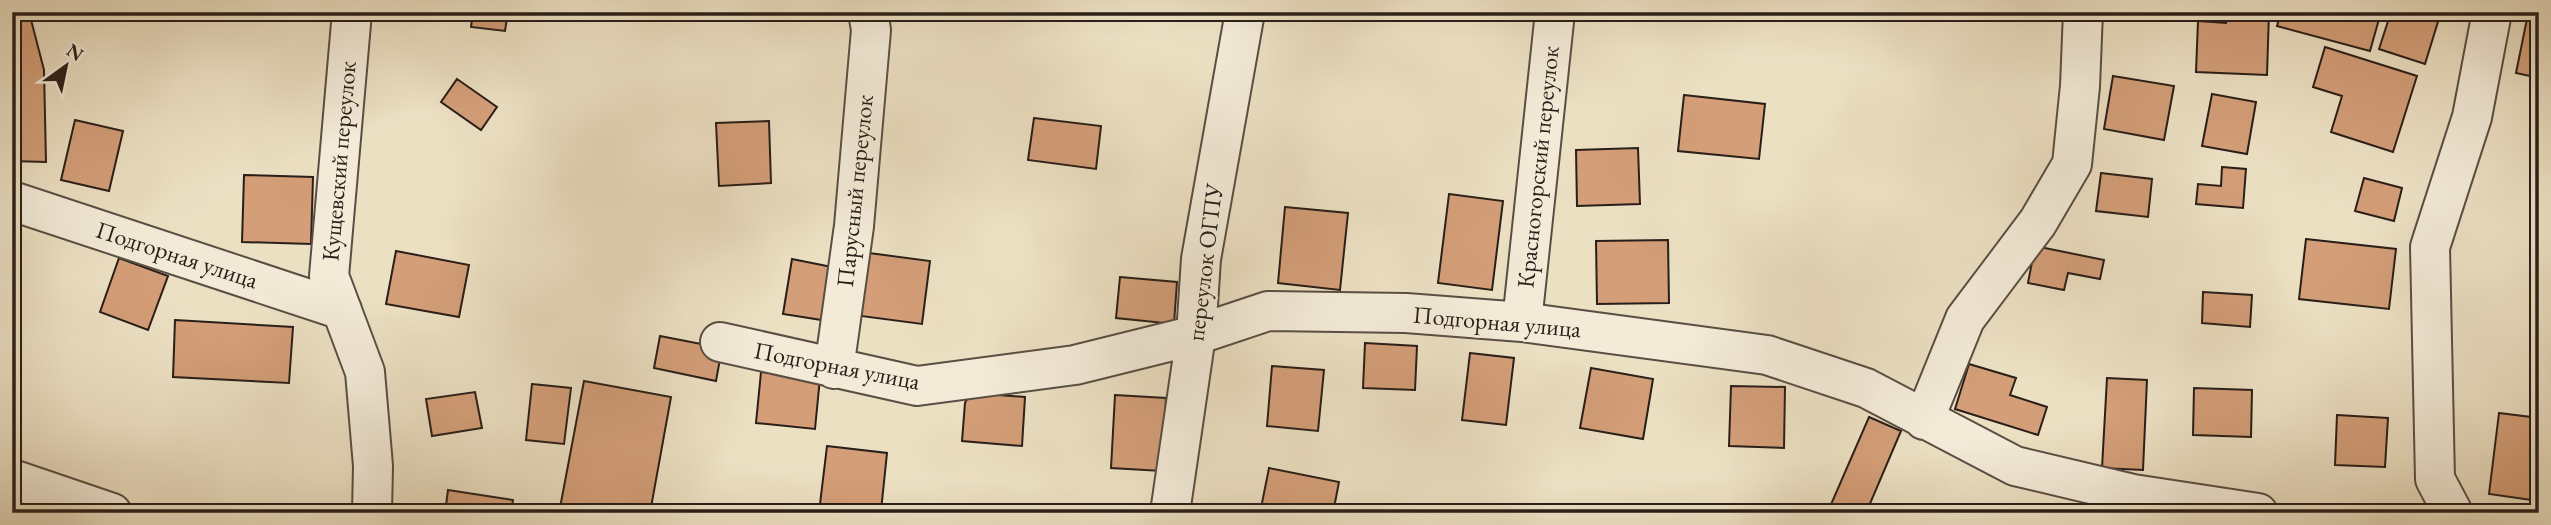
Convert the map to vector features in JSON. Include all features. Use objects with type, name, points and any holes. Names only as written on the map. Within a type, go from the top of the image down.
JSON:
[{"type":"street","name":"Кущевский переулок","points":[[352,12],[329,276],[365,372],[373,466],[372,513]]},
{"type":"street","name":"Парусный переулок","points":[[834,369],[856,198],[871,30],[868,12]]},
{"type":"street","name":"переулок ОГПУ","points":[[1170,513],[1196,335],[1201,259],[1245,12]]},
{"type":"street","name":"Красногорский переулок","points":[[1522,322],[1555,12]]},
{"type":"street","points":[[1924,419],[1965,319],[2039,222],[2072,164],[2080,86],[2082,12]]},
{"type":"street","points":[[2439,509],[2435,479],[2430,247],[2472,117],[2492,12]]},
{"type":"street","name":"Подгорная улица","points":[[12,201],[342,310]]},
{"type":"street","name":"Подгорная улица","points":[[720,342],[917,386],[1075,365],[1196,335],[1268,311],[1406,313],[1522,322],[1767,355],[1866,388],[2015,466],[2133,494],[2258,513]]},
{"type":"street","points":[[12,479],[112,513]]},
{"type":"building","points":[[12,12],[29,12],[44,70],[46,162],[12,161]]},
{"type":"building","points":[[473,12],[508,12],[505,31],[471,27]]},
{"type":"building","points":[[2226,12],[2269,12],[2267,75],[2196,72],[2198,21],[2226,23]]},
{"type":"building","points":[[2281,12],[2381,12],[2370,51],[2277,26]]},
{"type":"building","points":[[2391,12],[2441,12],[2425,64],[2379,49]]},
{"type":"building","points":[[2528,14],[2539,16],[2539,78],[2516,73]]},
{"type":"building","points":[[2325,47],[2417,76],[2393,152],[2331,132],[2342,96],[2313,87]]},
{"type":"building","points":[[2113,76],[2174,86],[2164,140],[2104,129]]},
{"type":"building","points":[[457,79],[497,107],[481,130],[441,102]]},
{"type":"building","points":[[2212,94],[2256,102],[2247,154],[2202,146]]},
{"type":"building","points":[[1684,95],[1765,104],[1759,159],[1678,151]]},
{"type":"building","points":[[1034,118],[1101,126],[1096,169],[1028,160]]},
{"type":"building","points":[[75,120],[123,131],[109,191],[61,180]]},
{"type":"building","points":[[769,121],[771,183],[719,186],[716,123]]},
{"type":"building","points":[[1638,148],[1640,204],[1577,206],[1576,150]]},
{"type":"building","points":[[2222,167],[2246,169],[2243,208],[2196,204],[2198,184],[2221,186]]},
{"type":"building","points":[[2101,173],[2152,179],[2148,217],[2096,211]]},
{"type":"building","points":[[244,175],[313,177],[311,244],[242,242]]},
{"type":"building","points":[[2364,178],[2402,188],[2394,221],[2355,211]]},
{"type":"building","points":[[1449,194],[1503,201],[1492,290],[1438,283]]},
{"type":"building","points":[[1285,207],[1348,213],[1340,290],[1278,283]]},
{"type":"building","points":[[2306,239],[2396,249],[2389,309],[2299,299]]},
{"type":"building","points":[[1668,240],[1669,303],[1597,304],[1596,241]]},
{"type":"building","points":[[2035,246],[2104,260],[2100,279],[2068,273],[2064,290],[2028,283]]},
{"type":"building","points":[[396,251],[469,265],[459,317],[386,304]]},
{"type":"building","points":[[869,253],[930,261],[922,324],[861,316]]},
{"type":"building","points":[[119,258],[168,276],[148,330],[100,312]]},
{"type":"building","points":[[792,259],[837,268],[828,321],[783,314]]},
{"type":"building","points":[[12,267],[20,269],[12,313]]},
{"type":"building","points":[[1120,277],[1177,282],[1174,324],[1116,318]]},
{"type":"building","points":[[2203,292],[2252,295],[2250,327],[2202,323]]},
{"type":"building","points":[[175,320],[293,327],[289,383],[173,377]]},
{"type":"building","points":[[660,336],[722,348],[716,381],[654,368]]},
{"type":"building","points":[[1365,343],[1417,346],[1415,390],[1363,388]]},
{"type":"building","points":[[1470,353],[1514,358],[1506,425],[1462,420]]},
{"type":"building","points":[[1969,364],[2016,378],[2010,395],[2047,407],[2038,435],[1955,409]]},
{"type":"building","points":[[1272,366],[1324,370],[1318,431],[1267,426]]},
{"type":"building","points":[[1591,368],[1653,379],[1643,439],[1580,428]]},
{"type":"building","points":[[761,372],[820,378],[815,429],[756,423]]},
{"type":"building","points":[[2107,378],[2147,380],[2143,470],[2102,468]]},
{"type":"building","points":[[584,381],[671,397],[650,513],[559,513]]},
{"type":"building","points":[[532,384],[571,388],[564,444],[526,440]]},
{"type":"building","points":[[1731,386],[1785,387],[1784,448],[1729,446]]},
{"type":"building","points":[[2194,388],[2252,390],[2251,437],[2193,435]]},
{"type":"building","points":[[475,392],[482,428],[432,436],[426,399]]},
{"type":"building","points":[[970,393],[1025,397],[1022,446],[962,441],[965,403]]},
{"type":"building","points":[[1115,395],[1166,398],[1162,471],[1111,468]]},
{"type":"building","points":[[2499,413],[2539,418],[2539,501],[2489,494]]},
{"type":"building","points":[[2337,415],[2388,418],[2385,467],[2335,465]]},
{"type":"building","points":[[1869,417],[1901,431],[1866,513],[1838,513],[1829,509]]},
{"type":"building","points":[[827,446],[887,453],[881,511],[820,504]]},
{"type":"building","points":[[1269,468],[1339,482],[1333,513],[1260,513]]},
{"type":"building","points":[[448,490],[513,500],[511,513],[445,513]]}]
